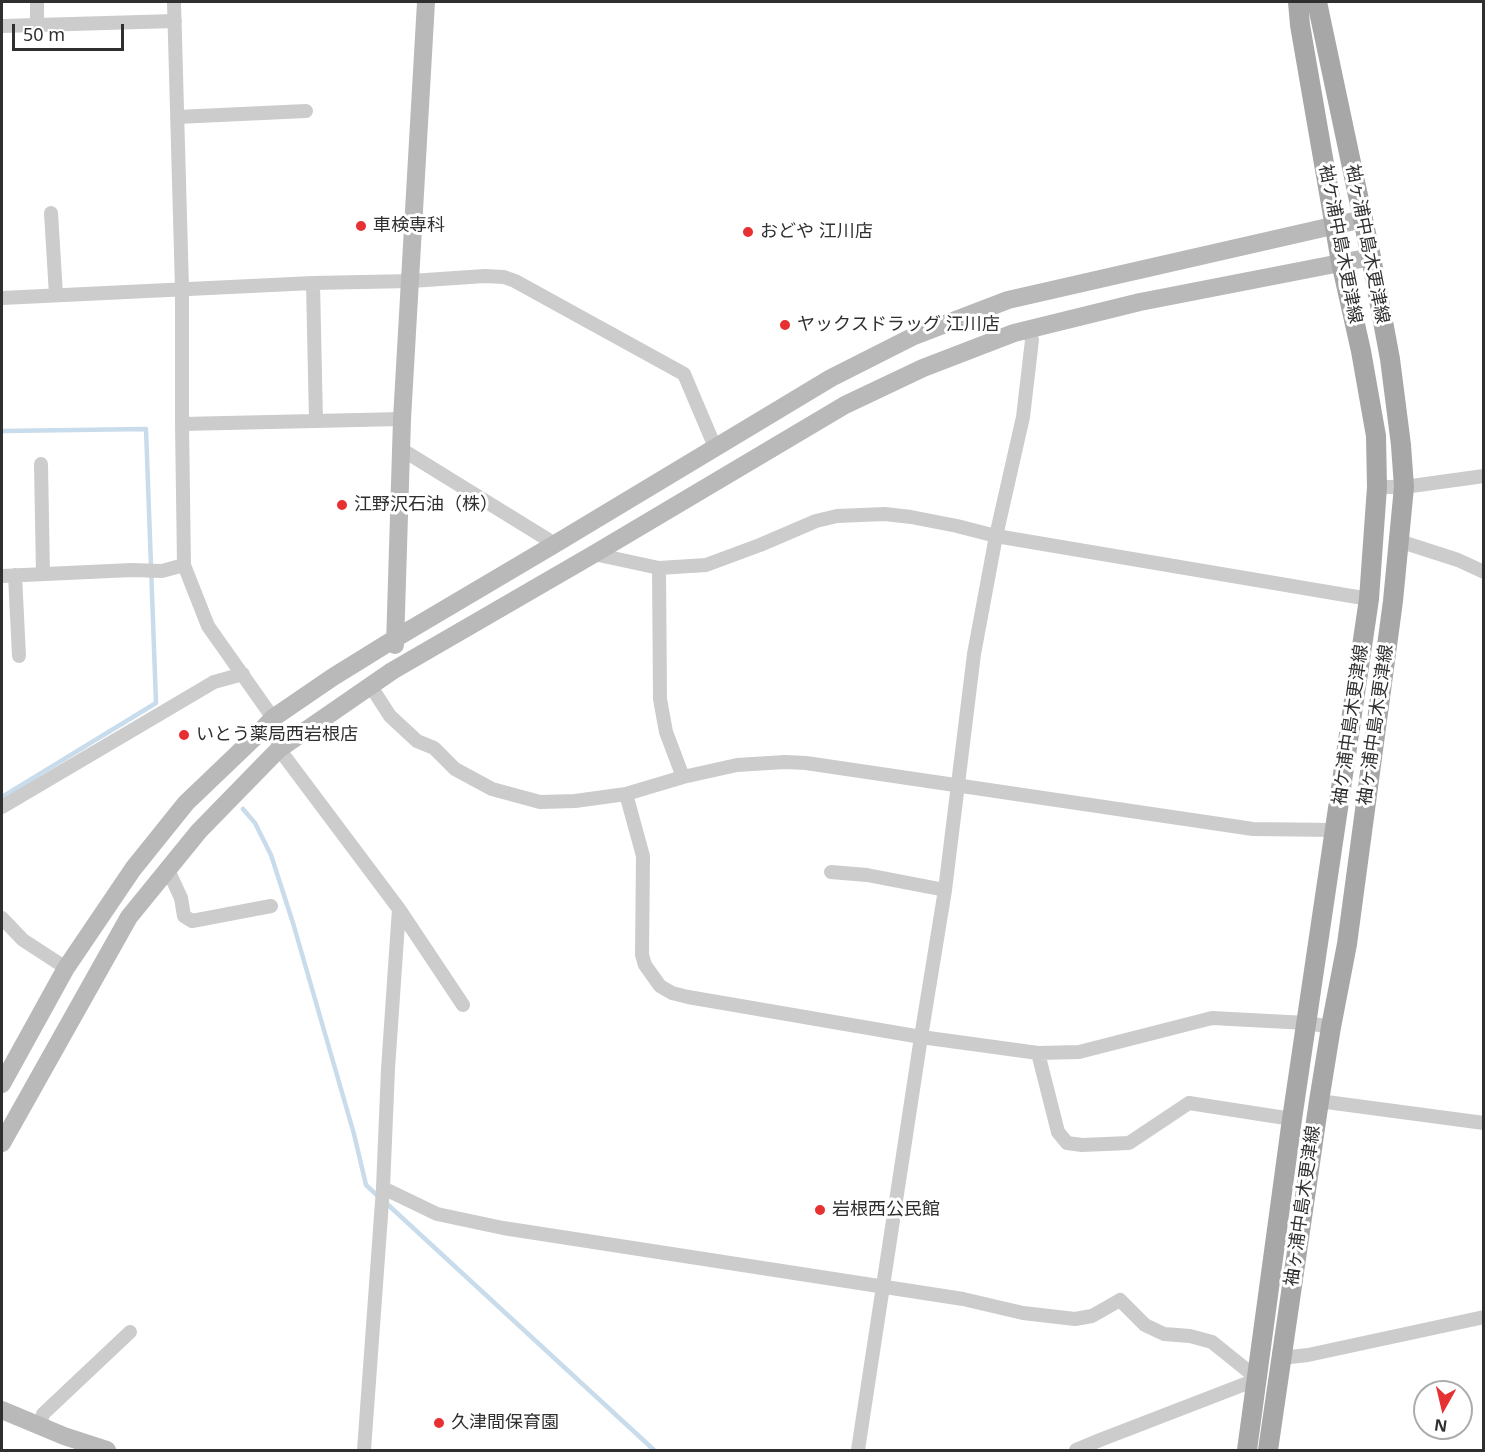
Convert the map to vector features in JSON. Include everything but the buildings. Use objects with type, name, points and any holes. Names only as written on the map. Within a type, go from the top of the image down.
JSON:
[{"type":"main road","name":"袖ケ浦中島木更津線","points":[[1247,1450],[1292,1119],[1369,599],[1377,487],[1376,436],[1361,351],[1341,262],[1298,2]]},
{"type":"main road","name":"袖ヶ浦中島木更津線","points":[[1268,1450],[1319,1101],[1347,945],[1393,601],[1404,487],[1390,359],[1371,257],[1317,2]]},
{"type":"street","points":[[37,2],[37,26]]},
{"type":"street","points":[[174,2],[182,289],[184,565],[208,626],[273,718],[279,748],[399,909],[463,1005]]},
{"type":"street","points":[[392,671],[396,638],[402,419],[426,2]]},
{"type":"street","points":[[2,26],[175,21]]},
{"type":"street","points":[[177,117],[306,111]]},
{"type":"street","points":[[51,213],[56,295]]},
{"type":"street","points":[[2,1084],[66,968],[133,869],[186,803],[273,718],[333,677],[831,378],[914,336],[1008,300],[1363,219]]},
{"type":"street","points":[[2,1143],[129,917],[199,831],[279,748],[370,685],[845,405],[923,368],[1028,329],[1140,302],[1371,257]]},
{"type":"street","points":[[2,298],[485,276],[504,278],[515,281],[684,374],[715,447]]},
{"type":"street","points":[[313,284],[316,421]]},
{"type":"street","points":[[858,1450],[945,890],[974,654],[996,536],[1023,417],[1032,340],[1028,329]]},
{"type":"street","points":[[182,424],[402,419]]},
{"type":"street","points":[[401,449],[555,544]]},
{"type":"street","points":[[41,464],[43,574]]},
{"type":"street","points":[[1377,487],[1404,487],[1484,476]]},
{"type":"street","points":[[594,554],[659,568],[706,565],[816,521],[837,516],[885,514],[957,526],[996,536],[1369,599]]},
{"type":"street","points":[[1399,541],[1458,560],[1484,572]]},
{"type":"street","points":[[19,656],[8,575],[162,570],[184,565]]},
{"type":"street","points":[[659,568],[660,699],[666,732],[683,777]]},
{"type":"street","points":[[2,807],[214,682],[243,674]]},
{"type":"street","points":[[370,685],[390,716],[417,741],[434,748],[455,769],[492,789],[540,802],[575,801],[626,794],[683,777],[736,765],[785,762],[806,763],[1253,829],[1336,830]]},
{"type":"street","points":[[626,794],[643,856],[642,955],[645,965],[660,986],[672,993],[688,998],[921,1037],[1038,1053],[1079,1052],[1212,1018],[1307,1023],[1331,1027]]},
{"type":"street","points":[[168,870],[181,898],[184,916],[192,921],[272,906]]},
{"type":"street","points":[[831,872],[867,875],[945,890]]},
{"type":"street","points":[[364,1450],[383,1188],[388,1069],[399,909]]},
{"type":"street","points":[[2,918],[23,940],[66,968]]},
{"type":"street","points":[[1038,1053],[1058,1132],[1067,1143],[1082,1145],[1129,1143],[1189,1103],[1292,1119]]},
{"type":"street","points":[[1319,1101],[1484,1123]]},
{"type":"street","points":[[383,1188],[437,1214],[504,1228],[963,1299],[1023,1313],[1075,1319],[1092,1316],[1120,1300],[1145,1325],[1164,1334],[1190,1336],[1212,1342],[1258,1379],[1100,1445],[1076,1450]]},
{"type":"street","points":[[1281,1358],[1308,1355],[1484,1317]]},
{"type":"street","points":[[40,1426],[44,1414],[130,1332]]},
{"type":"street","points":[[2,1410],[107,1450]]},
{"type":"waterway","points":[[2,431],[146,429],[156,703],[2,797]]},
{"type":"waterway","points":[[243,809],[255,823],[271,855],[354,1134],[366,1185],[379,1197]]},
{"type":"waterway","points":[[385,1202],[654,1450]]},
{"type":"place","name":"車検専科","points":[[361,226]]},
{"type":"place","name":"おどや 江川店","points":[[748,232]]},
{"type":"place","name":"ヤックスドラッグ 江川店","points":[[785,325]]},
{"type":"place","name":"江野沢石油（株）","points":[[342,505]]},
{"type":"place","name":"いとう薬局西岩根店","points":[[184,735]]},
{"type":"place","name":"岩根西公民館","points":[[820,1210]]},
{"type":"place","name":"久津間保育園","points":[[439,1423]]}]
